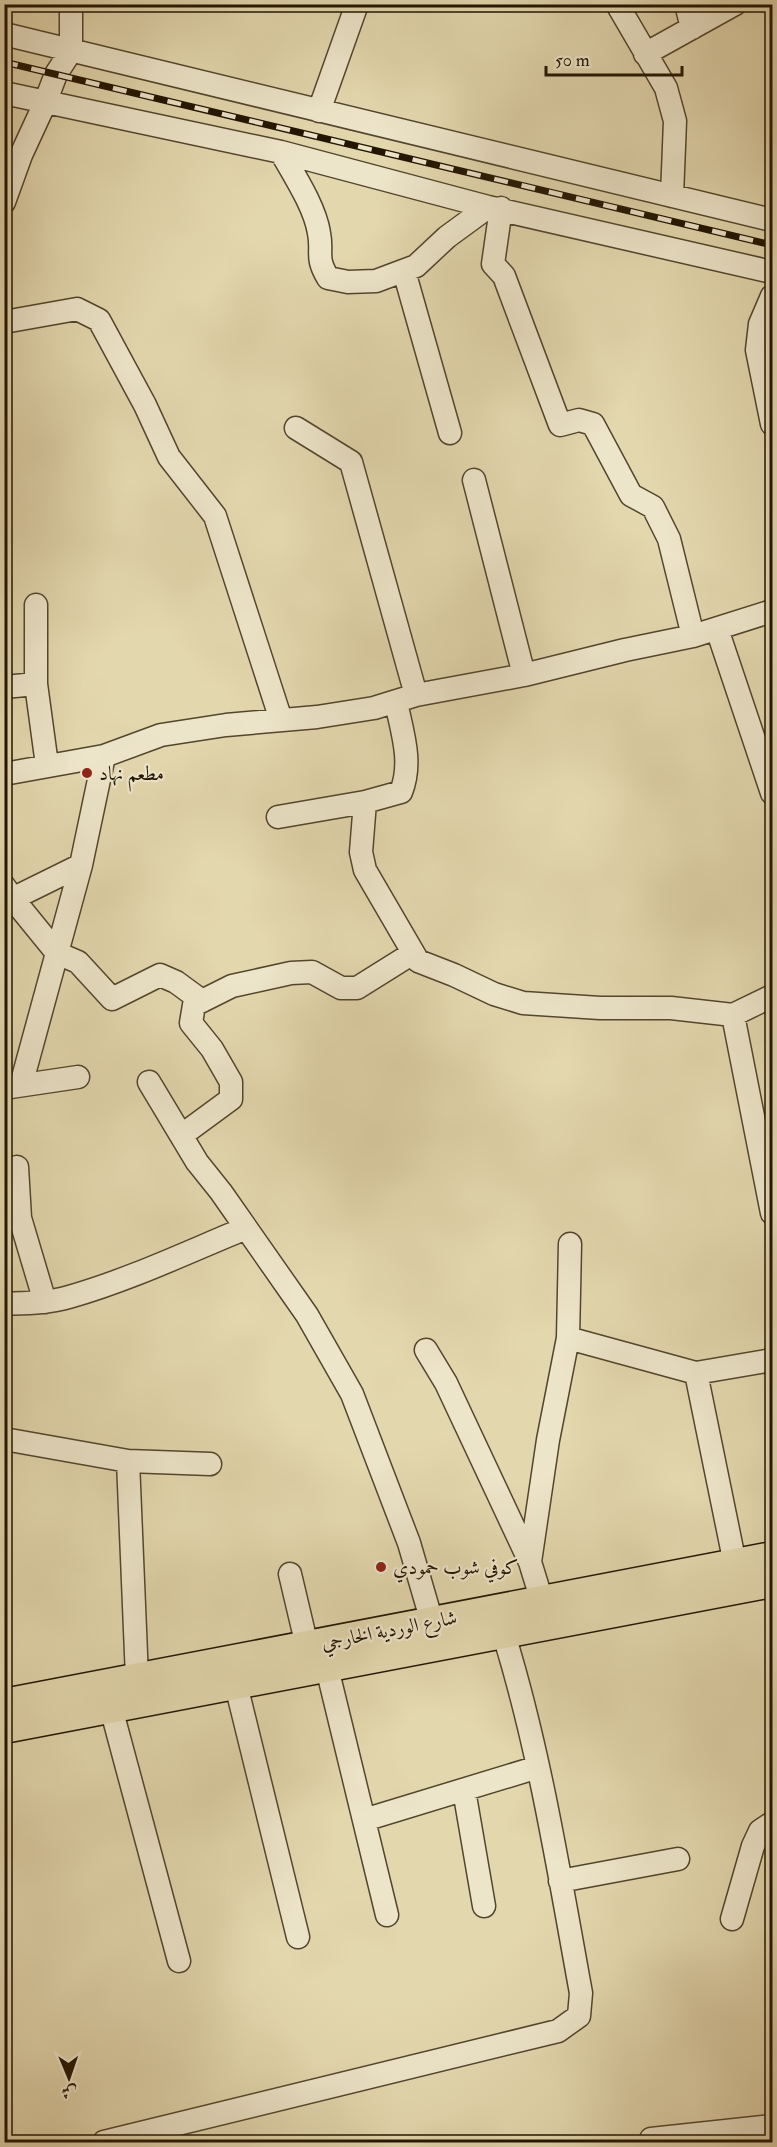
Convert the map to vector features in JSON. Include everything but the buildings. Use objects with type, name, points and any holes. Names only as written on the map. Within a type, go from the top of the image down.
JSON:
[{"type":"main road","name":"شارع الوردية الخارجي","points":[[4,1703],[772,1557]]},
{"type":"main road","name":"شارع الوردية الخارجي","points":[[4,1729],[772,1583]]},
{"type":"street","points":[[4,202],[21,155],[56,74],[71,51],[71,4]]},
{"type":"street","points":[[319,111],[357,4]]},
{"type":"street","points":[[617,4],[666,87],[675,121],[672,196]]},
{"type":"street","points":[[686,4],[692,28]]},
{"type":"street","points":[[645,54],[735,4]]},
{"type":"street","points":[[4,34],[772,220]]},
{"type":"street","points":[[4,93],[281,152],[494,208],[772,272]]},
{"type":"street","points":[[281,152],[306,195],[320,232],[320,263],[328,278],[348,282],[376,281],[416,266],[447,237],[494,208]]},
{"type":"street","points":[[494,208],[493,264],[504,276],[560,425],[579,420],[593,424],[631,495],[653,507],[669,539],[693,636]]},
{"type":"street","points":[[404,271],[450,433]]},
{"type":"street","points":[[772,296],[760,324],[757,350],[772,424]]},
{"type":"street","points":[[4,322],[77,309],[99,320],[145,405],[169,457],[215,516],[281,720]]},
{"type":"street","points":[[278,817],[365,802],[401,792],[407,778],[406,698],[351,462],[296,429]]},
{"type":"street","points":[[474,480],[524,675]]},
{"type":"street","points":[[36,605],[36,684],[47,765]]},
{"type":"street","points":[[4,774],[104,756],[161,735],[226,725],[316,717],[524,675],[693,636],[772,610]]},
{"type":"street","points":[[717,629],[772,793]]},
{"type":"street","points":[[4,687],[36,684]]},
{"type":"street","points":[[78,1077],[13,1087],[57,952],[81,865],[104,756]]},
{"type":"street","points":[[365,802],[361,852],[365,870],[418,962],[523,1003],[600,1008],[671,1008],[733,1015],[772,996]]},
{"type":"street","points":[[81,865],[7,896],[57,952],[78,962],[112,999],[160,975],[176,982],[202,1001]]},
{"type":"street","points":[[182,1135],[231,1099],[231,1082],[212,1049],[191,1023],[194,1005],[232,986],[291,973],[312,972],[341,988],[357,988],[413,952]]},
{"type":"street","points":[[733,1015],[772,1213]]},
{"type":"street","points":[[149,1082],[197,1162],[307,1315],[352,1394],[409,1544],[432,1622]]},
{"type":"street","points":[[17,1167],[20,1218],[45,1302]]},
{"type":"street","points":[[4,1304],[45,1302],[68,1298],[246,1228]]},
{"type":"street","points":[[530,1562],[548,1440],[568,1338],[570,1244]]},
{"type":"street","points":[[568,1338],[696,1373],[772,1360]]},
{"type":"street","points":[[426,1350],[447,1383],[530,1562],[542,1601]]},
{"type":"street","points":[[696,1373],[735,1564]]},
{"type":"street","points":[[4,1438],[128,1461],[210,1464]]},
{"type":"street","points":[[128,1461],[137,1678]]},
{"type":"street","points":[[290,1574],[307,1646]]},
{"type":"street","points":[[104,2142],[558,2031],[579,2016],[581,1993],[538,1767],[522,1697],[504,1635]]},
{"type":"street","points":[[327,1668],[387,1915]]},
{"type":"street","points":[[236,1685],[298,1937]]},
{"type":"street","points":[[111,1708],[179,1961]]},
{"type":"street","points":[[364,1821],[538,1767]]},
{"type":"street","points":[[464,1790],[484,1906]]},
{"type":"street","points":[[732,1919],[753,1845],[760,1831],[772,1823]]},
{"type":"street","points":[[560,1881],[678,1859]]},
{"type":"street","points":[[651,2139],[772,2126]]},
{"type":"railway","points":[[4,62],[772,245]]},
{"type":"place","name":"مطعم نهاد","points":[[87,773]]},
{"type":"place","name":"كوفي شوب حمودي","points":[[381,1567]]}]
